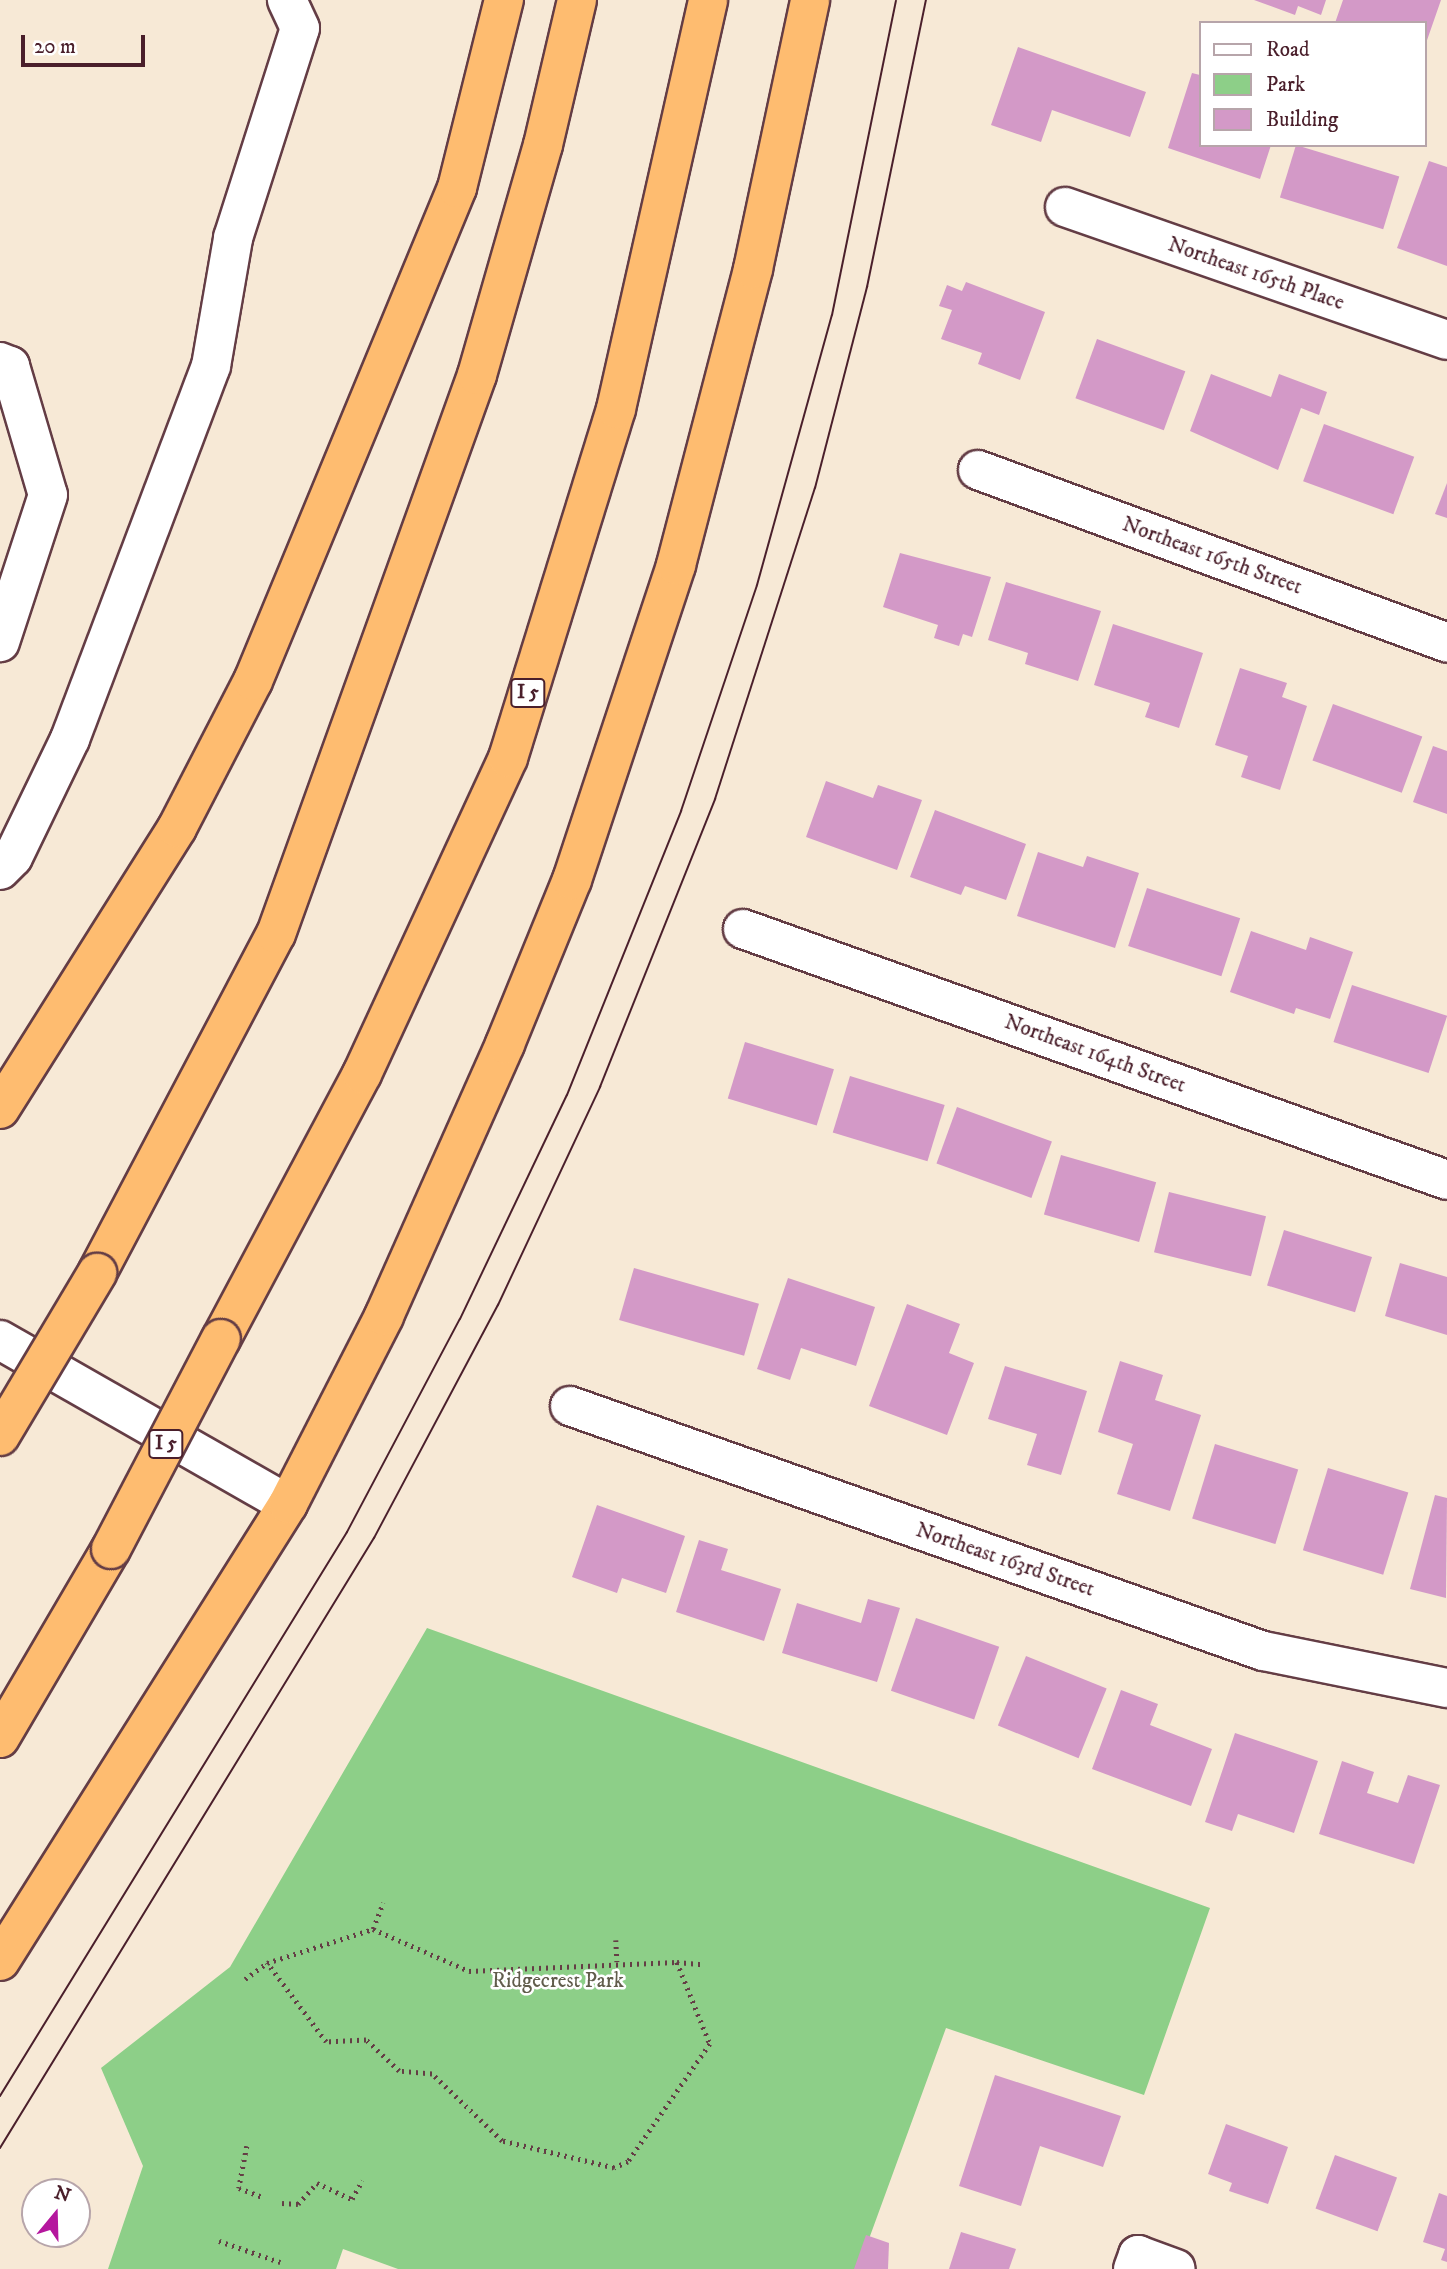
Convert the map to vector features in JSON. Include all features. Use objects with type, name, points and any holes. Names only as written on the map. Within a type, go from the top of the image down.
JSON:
[{"type":"highway","points":[[0,1109],[177,828],[253,681],[457,188],[504,0]]},
{"type":"highway","points":[[0,1436],[97,1273],[276,934],[477,375],[577,0]]},
{"type":"highway","name":"I 5","points":[[0,1738],[111,1549],[362,1074],[508,758],[616,409],[708,0]]},
{"type":"highway","points":[[0,1961],[288,1504],[384,1316],[572,880],[676,565],[753,269],[810,0]]},
{"type":"street","points":[[0,870],[13,857],[70,739],[211,366],[233,238],[300,28],[287,0]]},
{"type":"street","name":"Northeast 165th Place","points":[[1065,207],[1447,340]]},
{"type":"street","points":[[0,362],[10,366],[48,495],[0,642]]},
{"type":"street","name":"Northeast 165th Street","points":[[978,470],[1447,643]]},
{"type":"street","name":"Northeast 164th Street","points":[[743,929],[1447,1180]]},
{"type":"street","points":[[0,1340],[288,1504]]},
{"type":"street","name":"Northeast 163rd Street","points":[[570,1406],[1263,1651],[1447,1688]]},
{"type":"street","points":[[1135,2262],[1176,2269]]},
{"type":"path","points":[[373,1929],[383,1903]]},
{"type":"path","points":[[245,1979],[267,1963],[373,1929],[469,1970],[617,1962],[702,1964]]},
{"type":"path","points":[[616,1941],[617,1962]]},
{"type":"path","points":[[267,1963],[326,2042],[366,2040],[399,2071],[432,2074],[502,2141],[614,2168],[628,2162],[710,2045],[677,1962]]},
{"type":"path","points":[[247,2146],[239,2188],[264,2197]]},
{"type":"path","points":[[282,2203],[298,2204],[317,2183],[352,2199],[362,2181]]},
{"type":"path","points":[[219,2241],[280,2262]]},
{"type":"green space","name":"Ridgecrest Park","points":[[427,1628],[1210,1908],[1144,2095],[946,2028],[858,2269],[398,2269],[343,2249],[336,2269],[108,2269],[143,2166],[101,2068],[230,1967]]},
{"type":"building","points":[[1254,0],[1326,0],[1321,15],[1298,6],[1295,15]]},
{"type":"building","points":[[1343,0],[1441,0],[1426,43],[1426,21],[1336,21]]},
{"type":"building","points":[[1018,47],[1146,92],[1130,137],[1052,110],[1041,142],[991,125]]},
{"type":"building","points":[[1192,73],[1198,74],[1198,147],[1270,147],[1260,179],[1168,148]]},
{"type":"building","points":[[1295,147],[1399,177],[1383,229],[1280,198]]},
{"type":"building","points":[[1429,161],[1447,167],[1447,266],[1397,248]]},
{"type":"building","points":[[966,282],[1045,312],[1020,380],[978,364],[982,353],[941,339],[952,310],[939,306],[947,285],[962,291]]},
{"type":"building","points":[[1097,339],[1185,371],[1164,430],[1075,398]]},
{"type":"building","points":[[1211,374],[1271,397],[1279,374],[1327,392],[1319,415],[1301,408],[1278,470],[1190,431]]},
{"type":"building","points":[[1324,424],[1414,457],[1393,514],[1303,481]]},
{"type":"building","points":[[1447,483],[1447,518],[1435,514]]},
{"type":"building","points":[[900,553],[991,577],[972,637],[963,634],[959,646],[934,638],[938,625],[883,607]]},
{"type":"building","points":[[1006,582],[1101,611],[1078,681],[1025,664],[1028,653],[988,640]]},
{"type":"building","points":[[1113,624],[1203,653],[1179,728],[1145,717],[1150,703],[1094,685]]},
{"type":"building","points":[[1240,668],[1287,683],[1282,697],[1307,706],[1280,790],[1241,777],[1248,756],[1215,745]]},
{"type":"building","points":[[1333,704],[1422,736],[1402,793],[1312,760]]},
{"type":"building","points":[[1433,746],[1447,751],[1447,814],[1413,802]]},
{"type":"building","points":[[826,781],[873,798],[878,785],[922,800],[897,870],[806,837]]},
{"type":"building","points":[[935,810],[1026,844],[1006,900],[965,886],[961,895],[910,877]]},
{"type":"building","points":[[1038,852],[1083,867],[1087,856],[1139,873],[1115,948],[1017,916]]},
{"type":"building","points":[[1147,888],[1240,918],[1221,976],[1128,946]]},
{"type":"building","points":[[1251,931],[1306,950],[1310,937],[1353,952],[1330,1019],[1296,1008],[1294,1014],[1230,992]]},
{"type":"building","points":[[1352,985],[1447,1016],[1429,1073],[1333,1042]]},
{"type":"building","points":[[745,1042],[834,1069],[817,1126],[728,1098]]},
{"type":"building","points":[[850,1076],[945,1105],[927,1161],[833,1132]]},
{"type":"building","points":[[957,1107],[1052,1142],[1031,1198],[936,1163]]},
{"type":"building","points":[[1061,1155],[1156,1182],[1139,1242],[1044,1215]]},
{"type":"building","points":[[1169,1192],[1266,1216],[1251,1276],[1154,1252]]},
{"type":"building","points":[[1284,1230],[1372,1257],[1355,1312],[1267,1285]]},
{"type":"building","points":[[1400,1263],[1447,1277],[1447,1335],[1385,1316]]},
{"type":"building","points":[[634,1268],[759,1304],[744,1356],[619,1320]]},
{"type":"building","points":[[788,1278],[875,1307],[856,1366],[801,1348],[790,1380],[757,1369]]},
{"type":"building","points":[[907,1304],[960,1324],[949,1353],[974,1363],[947,1435],[869,1406]]},
{"type":"building","points":[[1120,1361],[1163,1375],[1155,1400],[1201,1415],[1170,1511],[1117,1494],[1133,1444],[1098,1432]]},
{"type":"building","points":[[1005,1366],[1087,1391],[1061,1475],[1027,1465],[1037,1434],[988,1419]]},
{"type":"building","points":[[1215,1444],[1298,1469],[1275,1544],[1192,1519]]},
{"type":"building","points":[[1328,1468],[1408,1493],[1383,1575],[1303,1550]]},
{"type":"building","points":[[1435,1495],[1447,1498],[1446,1598],[1410,1589]]},
{"type":"building","points":[[597,1505],[685,1536],[666,1593],[622,1578],[617,1593],[572,1577]]},
{"type":"building","points":[[699,1540],[728,1549],[721,1570],[781,1589],[764,1641],[676,1612]]},
{"type":"building","points":[[868,1599],[900,1608],[877,1682],[782,1653],[797,1603],[861,1623]]},
{"type":"building","points":[[916,1618],[999,1647],[974,1719],[891,1691]]},
{"type":"building","points":[[1026,1656],[1107,1689],[1079,1758],[998,1726]]},
{"type":"building","points":[[1121,1690],[1158,1704],[1150,1725],[1212,1749],[1191,1806],[1092,1769]]},
{"type":"building","points":[[1235,1733],[1318,1761],[1294,1833],[1238,1814],[1232,1831],[1205,1822]]},
{"type":"building","points":[[1342,1761],[1374,1772],[1367,1793],[1398,1803],[1408,1775],[1440,1785],[1414,1864],[1319,1834]]},
{"type":"building","points":[[995,2075],[1121,2116],[1103,2167],[1040,2146],[1021,2206],[959,2186]]},
{"type":"building","points":[[1226,2124],[1288,2147],[1268,2204],[1229,2191],[1232,2183],[1208,2174]]},
{"type":"building","points":[[1335,2155],[1397,2178],[1378,2231],[1316,2209]]},
{"type":"building","points":[[1439,2193],[1447,2196],[1447,2262],[1441,2260],[1445,2249],[1423,2242]]},
{"type":"building","points":[[961,2232],[1016,2249],[1009,2269],[949,2269]]},
{"type":"building","points":[[866,2235],[889,2243],[888,2269],[854,2269]]},
{"type":"tram line","points":[[0,2096],[347,1532],[460,1319],[567,1095],[681,811],[757,585],[832,315],[896,0]]},
{"type":"tram line","points":[[0,2148],[374,1538],[498,1305],[600,1087],[715,799],[815,488],[867,287],[926,0]]}]
